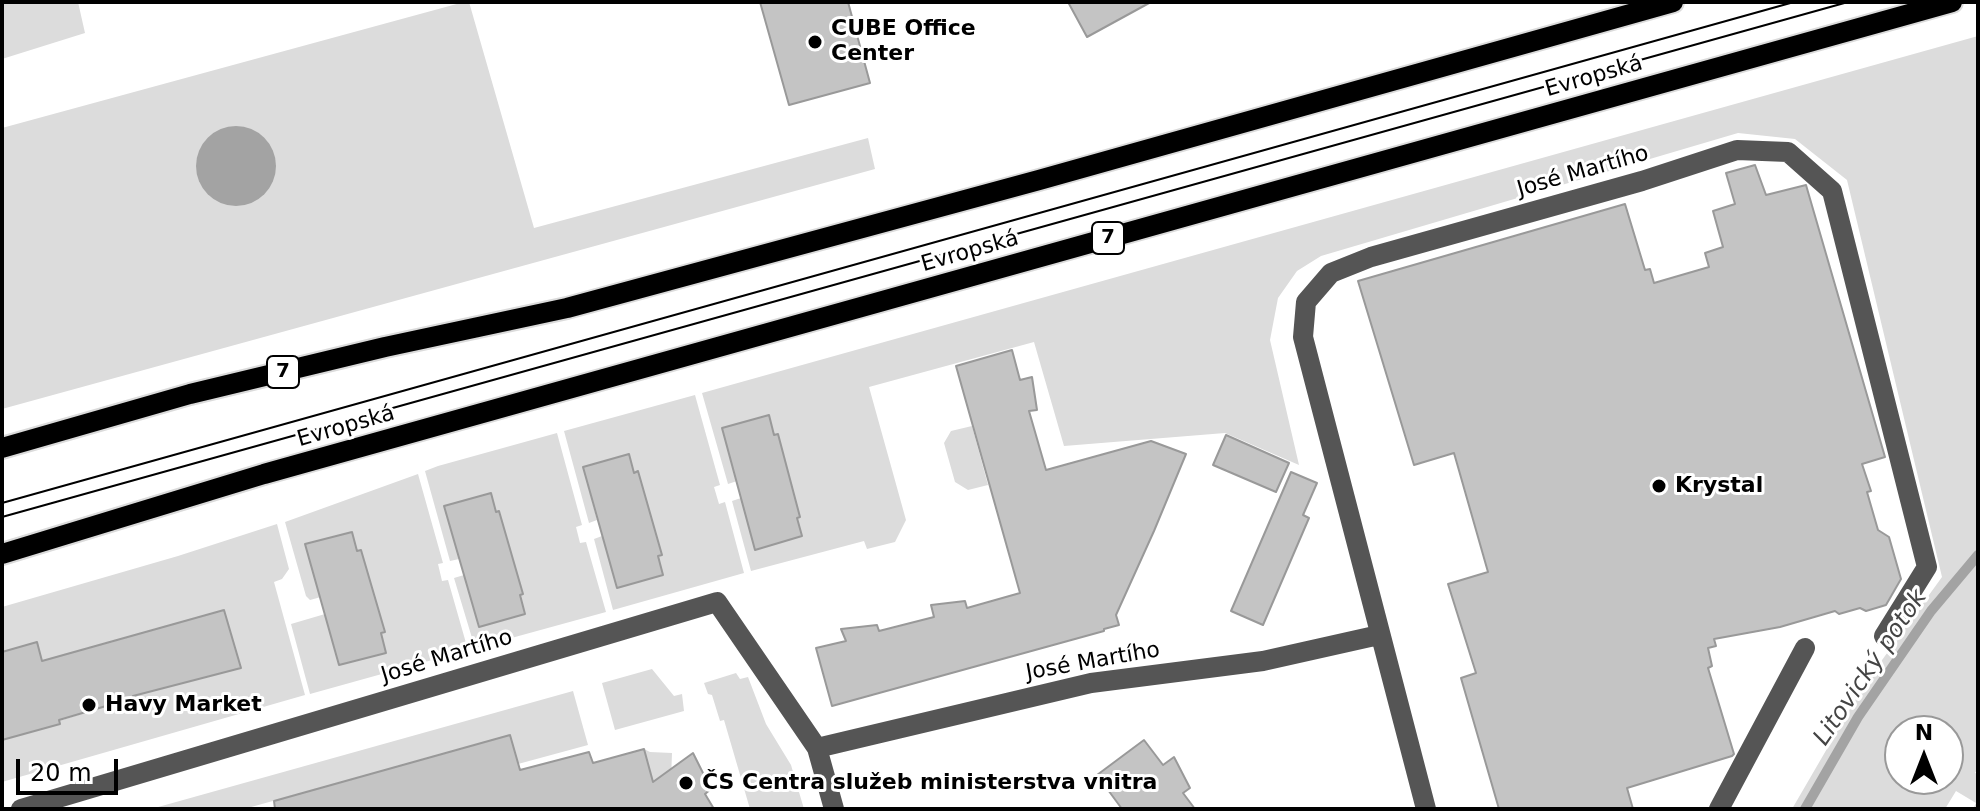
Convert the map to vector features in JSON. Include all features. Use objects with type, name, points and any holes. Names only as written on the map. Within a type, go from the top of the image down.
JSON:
[{"type":"main road","name":"7","points":[[2,448],[190,394],[385,347],[567,308],[1039,180],[1673,2]]},
{"type":"main road","name":"Evropská","points":[[2,554],[264,474],[1952,2]]},
{"type":"street","name":"José Martího","points":[[1426,809],[1303,337],[1306,302],[1331,273],[1371,257],[1642,181],[1737,150],[1788,152],[1832,191],[1927,567],[1884,636]]},
{"type":"street","name":"José Martího","points":[[21,809],[717,602],[817,748],[834,809]]},
{"type":"street","name":"José Martího","points":[[817,748],[1091,683],[1263,661],[1379,635]]},
{"type":"street","points":[[1719,809],[1805,648]]},
{"type":"shaded area","points":[[2,2],[78,2],[85,33],[2,59]]},
{"type":"shaded area","points":[[469,2],[534,228],[868,138],[875,169],[2,409],[2,128]]},
{"type":"shaded area","points":[[1978,36],[1978,768],[1975,773],[1978,774],[1978,809],[1973,809],[1976,803],[1963,795],[1964,715],[1884,715],[1884,795],[1954,795],[1945,809],[1792,809],[1864,685],[1942,577],[1847,180],[1795,139],[1738,133],[1321,256],[1297,271],[1278,298],[1270,340],[1299,465],[1225,433],[1064,446],[1034,342],[869,387],[906,520],[895,542],[867,549],[864,541],[751,571],[732,501],[741,498],[755,549],[802,536],[797,518],[800,517],[778,434],[774,435],[768,416],[722,428],[737,481],[728,484],[702,393]]},
{"type":"shaded area","points":[[228,126],[244,126],[259,132],[270,143],[276,166],[270,189],[259,200],[244,206],[228,206],[213,200],[202,189],[196,174],[196,158],[202,143],[213,132]]},
{"type":"shaded area","points":[[695,395],[720,485],[714,487],[719,504],[725,502],[744,573],[613,610],[594,539],[602,536],[617,588],[663,575],[658,556],[662,555],[629,454],[583,467],[597,520],[589,523],[564,431]]},
{"type":"shaded area","points":[[972,426],[988,485],[968,490],[955,482],[944,443],[951,431]]},
{"type":"shaded area","points":[[557,433],[582,525],[576,527],[580,543],[586,542],[606,612],[475,648],[454,578],[464,575],[479,626],[525,614],[520,595],[523,593],[491,493],[445,506],[459,559],[450,561],[425,471]]},
{"type":"shaded area","points":[[418,474],[443,563],[438,564],[442,581],[448,580],[468,650],[310,694],[291,624],[325,614],[340,665],[386,653],[381,633],[385,632],[361,550],[357,551],[352,532],[321,597],[310,600],[306,596],[285,522]]},
{"type":"shaded area","points":[[277,524],[289,569],[282,579],[274,582],[305,695],[2,782],[2,740],[59,724],[59,721],[133,696],[241,667],[223,610],[66,654],[44,668],[37,642],[2,652],[2,607]]},
{"type":"shaded area","points":[[652,669],[674,696],[682,694],[684,711],[615,730],[602,683]]},
{"type":"shaded area","points":[[736,673],[740,679],[748,677],[766,724],[791,765],[804,809],[750,809],[724,720],[720,721],[712,695],[708,694],[704,683]]},
{"type":"shaded area","points":[[573,691],[588,745],[518,764],[510,735],[244,809],[151,809]]},
{"type":"shaded area","points":[[644,749],[672,753],[671,780],[660,809]]},
{"type":"building","name":"CUBE Office Center","points":[[760,2],[848,2],[870,83],[789,105]]},
{"type":"building","points":[[1068,2],[1151,2],[1087,37]]},
{"type":"building","name":"Krystal","points":[[1755,165],[1766,195],[1806,185],[1885,457],[1862,464],[1878,530],[1889,537],[1901,579],[1886,605],[1866,611],[1860,608],[1839,614],[1835,611],[1780,627],[1714,639],[1716,646],[1708,648],[1712,666],[1708,668],[1734,754],[1732,756],[1627,788],[1633,809],[1499,809],[1461,678],[1476,673],[1448,584],[1488,572],[1454,453],[1414,465],[1358,281],[1625,204],[1645,270],[1650,269],[1654,283],[1709,267],[1705,253],[1723,247],[1713,211],[1735,204],[1726,173]]},
{"type":"building","points":[[1012,350],[1020,380],[1032,377],[1037,410],[1029,411],[1046,470],[1151,441],[1186,454],[1116,615],[1119,625],[832,706],[816,648],[846,641],[841,629],[877,625],[879,631],[934,617],[931,605],[965,601],[967,608],[1020,593],[956,366]]},
{"type":"building","points":[[769,415],[774,435],[778,434],[800,517],[797,518],[802,536],[755,550],[722,428]]},
{"type":"building","points":[[1226,435],[1289,463],[1276,492],[1213,465]]},
{"type":"building","points":[[629,454],[634,473],[638,471],[662,555],[658,556],[663,575],[617,588],[583,467]]},
{"type":"building","points":[[1291,472],[1317,483],[1303,515],[1309,518],[1263,625],[1231,611]]},
{"type":"building","points":[[491,493],[523,594],[520,595],[525,614],[479,627],[444,506]]},
{"type":"building","points":[[352,532],[357,551],[361,550],[385,632],[381,633],[386,653],[339,665],[305,544]]},
{"type":"building","points":[[224,610],[241,668],[133,696],[59,720],[60,724],[2,740],[2,652],[37,642],[42,661]]},
{"type":"building","points":[[510,735],[520,770],[589,752],[593,763],[644,749],[653,782],[693,753],[711,789],[705,794],[714,809],[275,809],[274,801]]},
{"type":"building","points":[[1144,740],[1163,765],[1174,757],[1190,788],[1183,793],[1195,809],[1122,809],[1097,775]]},
{"type":"waterway","name":"Litovický potok","points":[[1805,809],[1858,717],[1931,611],[1978,555]]},
{"type":"tram line","points":[[2,503],[1794,2]]},
{"type":"tram line","points":[[2,517],[1848,2]]},
{"type":"place","name":"CUBE Office Center","points":[[815,42]]},
{"type":"place","name":"Krystal","points":[[1659,486]]},
{"type":"place","name":"Havy Market","points":[[89,705]]},
{"type":"place","name":"ČS Centra služeb ministerstva vnitra","points":[[686,783]]}]
